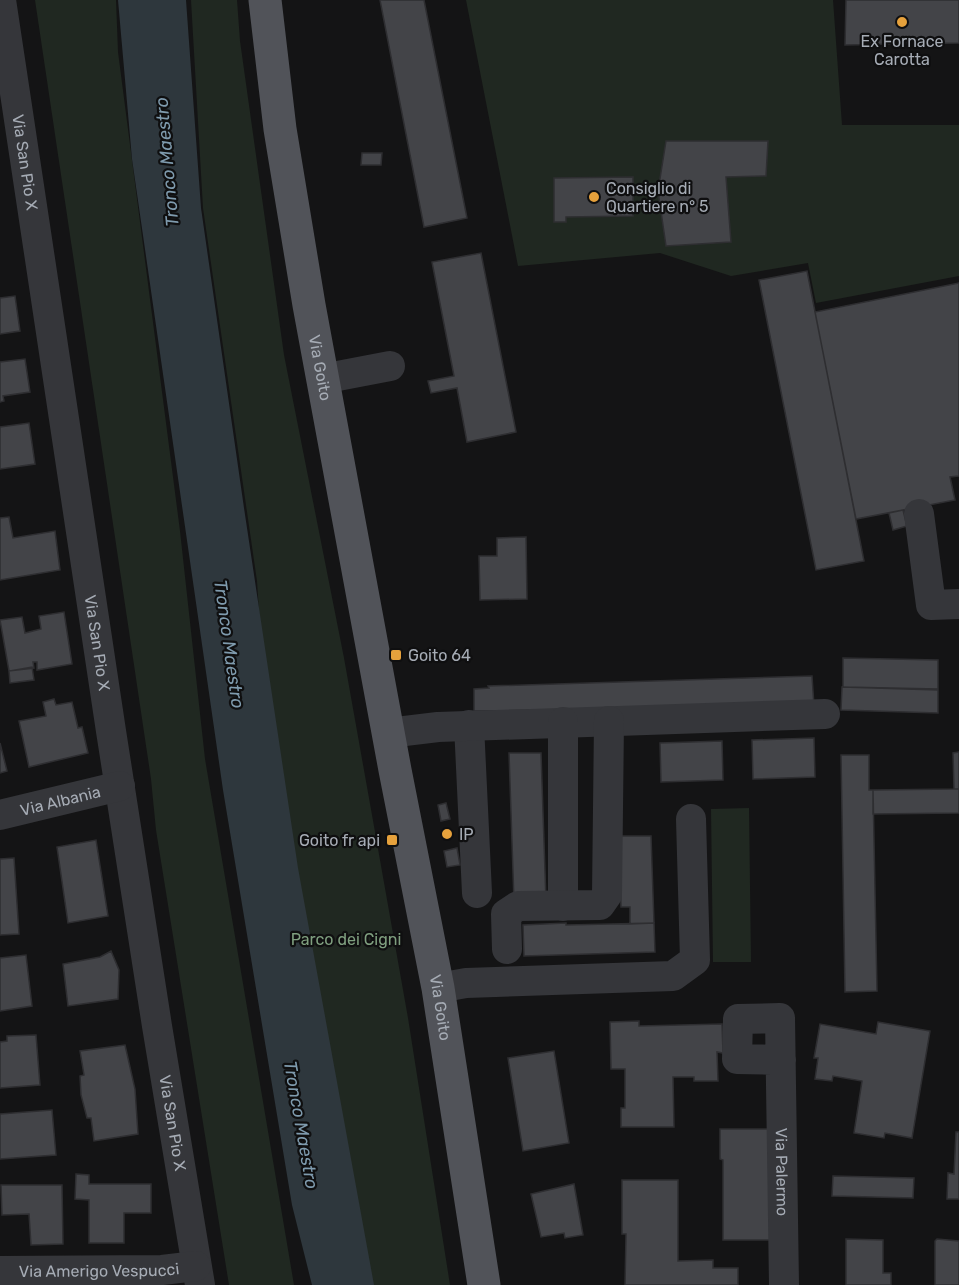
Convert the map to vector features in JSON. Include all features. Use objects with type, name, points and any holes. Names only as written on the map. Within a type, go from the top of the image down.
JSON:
[{"type":"main road","name":"Via Goito","points":[[266,0],[280,129],[322,379],[438,987],[484,1285]]},
{"type":"street","name":"Via San Pio X","points":[[1,0],[120,786],[198,1276]]},
{"type":"street","points":[[322,379],[390,366]]},
{"type":"street","points":[[919,514],[931,604],[959,603]]},
{"type":"street","points":[[388,733],[438,726],[825,714]]},
{"type":"street","points":[[507,949],[506,914],[518,906],[600,905],[607,895],[609,721]]},
{"type":"street","points":[[563,722],[563,906]]},
{"type":"street","points":[[469,725],[477,892]]},
{"type":"street","name":"Via Albania","points":[[0,815],[120,786]]},
{"type":"street","points":[[438,987],[466,983],[673,976],[695,960],[691,819]]},
{"type":"street","name":"Via Palermo","points":[[781,1060],[784,1285]]},
{"type":"street","name":"Via Amerigo Vespucci","points":[[0,1270],[162,1270],[198,1276]]},
{"type":"green space","points":[[35,0],[116,0],[118,52],[180,531],[205,759],[294,1285],[229,1285],[156,830],[151,779]]},
{"type":"green space","name":"Parco dei Cigni","points":[[191,0],[237,0],[240,41],[284,355],[344,658],[408,1018],[450,1285],[373,1285],[268,749],[257,581],[203,208]]},
{"type":"green space","points":[[466,0],[833,0],[842,125],[959,125],[959,276],[816,303],[808,263],[731,276],[660,253],[518,266]]},
{"type":"green space","points":[[749,808],[751,962],[713,962],[711,809]]},
{"type":"water","name":"Tronco Maestro","points":[[118,0],[186,0],[201,208],[244,508],[298,868],[374,1285],[312,1285],[292,1205],[223,790],[132,159]]},
{"type":"building","points":[[380,0],[424,0],[467,218],[424,227]]},
{"type":"building","name":"Ex Fornace Carotta","points":[[846,0],[959,0],[959,43],[845,45]]},
{"type":"building","points":[[666,141],[768,141],[766,176],[726,177],[731,242],[666,246],[658,191]]},
{"type":"building","points":[[362,153],[382,153],[381,165],[361,165]]},
{"type":"building","name":"Consiglio di Quartiere n° 5","points":[[633,177],[633,216],[566,217],[566,222],[554,222],[554,178]]},
{"type":"building","points":[[481,253],[516,432],[467,442],[457,388],[431,393],[428,381],[454,376],[432,262]]},
{"type":"building","points":[[807,271],[864,561],[816,570],[759,280]]},
{"type":"building","points":[[959,283],[959,476],[950,477],[955,500],[856,519],[815,312]]},
{"type":"building","points":[[15,296],[20,331],[0,334],[0,298]]},
{"type":"building","points":[[25,359],[30,392],[3,396],[4,401],[0,402],[0,362]]},
{"type":"building","points":[[29,423],[35,464],[0,469],[0,427]]},
{"type":"building","points":[[903,510],[907,526],[893,530],[889,513]]},
{"type":"building","points":[[9,517],[13,538],[55,531],[60,570],[0,580],[0,518]]},
{"type":"building","points":[[526,537],[527,599],[480,600],[479,556],[497,556],[497,538]]},
{"type":"building","points":[[64,612],[72,664],[37,670],[37,662],[33,662],[34,668],[9,671],[0,620],[22,617],[25,633],[41,629],[39,616]]},
{"type":"building","points":[[843,658],[938,660],[938,689],[843,687]]},
{"type":"building","points":[[32,667],[34,680],[10,683],[9,671]]},
{"type":"building","points":[[812,676],[814,706],[474,711],[474,689],[489,688],[488,686]]},
{"type":"building","points":[[842,687],[938,690],[938,713],[841,710]]},
{"type":"building","points":[[54,699],[56,705],[72,702],[78,728],[82,727],[88,753],[29,767],[19,721],[46,716],[43,702]]},
{"type":"building","points":[[814,738],[815,777],[753,779],[752,740]]},
{"type":"building","points":[[722,741],[723,780],[661,782],[660,743]]},
{"type":"building","points":[[0,743],[7,771],[0,773]]},
{"type":"building","points":[[959,752],[959,789],[954,789],[953,753]]},
{"type":"building","points":[[509,753],[541,753],[546,901],[514,902]]},
{"type":"building","points":[[841,755],[869,755],[869,790],[873,790],[877,991],[845,992]]},
{"type":"building","points":[[959,789],[959,813],[873,814],[873,790]]},
{"type":"building","points":[[446,803],[450,819],[441,821],[438,805]]},
{"type":"building","points":[[619,836],[651,836],[654,923],[630,924],[630,907],[621,907]]},
{"type":"building","points":[[96,840],[108,916],[68,923],[57,847]]},
{"type":"building","points":[[457,848],[460,865],[447,867],[444,851]]},
{"type":"building","points":[[14,858],[19,934],[0,935],[0,859]]},
{"type":"building","points":[[566,923],[566,925],[654,923],[655,952],[524,956],[523,925]]},
{"type":"building","points":[[111,951],[119,970],[118,999],[68,1006],[63,964],[100,957]]},
{"type":"building","points":[[26,955],[32,1006],[0,1011],[0,958]]},
{"type":"building","points":[[639,1021],[639,1026],[722,1024],[723,1053],[717,1052],[718,1081],[694,1081],[694,1077],[673,1077],[674,1127],[621,1127],[621,1108],[625,1108],[625,1069],[611,1069],[610,1022]]},
{"type":"building","points":[[878,1022],[930,1031],[912,1138],[885,1133],[884,1138],[854,1133],[862,1081],[833,1076],[832,1081],[815,1079],[818,1058],[814,1058],[820,1024],[876,1034]]},
{"type":"building","points":[[36,1035],[40,1085],[0,1088],[0,1042],[7,1041],[7,1036]]},
{"type":"building","points":[[125,1045],[135,1089],[138,1134],[94,1141],[91,1118],[87,1118],[81,1095],[80,1076],[84,1075],[80,1051]]},
{"type":"building","points":[[554,1051],[569,1143],[523,1151],[508,1058]]},
{"type":"building","points":[[52,1110],[56,1155],[0,1159],[0,1114]]},
{"type":"building","points":[[720,1129],[774,1129],[777,1240],[723,1240],[723,1160],[720,1159]]},
{"type":"building","points":[[956,1132],[959,1132],[959,1199],[947,1199],[948,1173],[954,1174]]},
{"type":"building","points":[[76,1174],[89,1175],[89,1184],[151,1184],[151,1213],[124,1213],[124,1243],[89,1243],[89,1200],[75,1199]]},
{"type":"building","points":[[833,1176],[914,1178],[913,1198],[832,1196]]},
{"type":"building","points":[[622,1180],[678,1180],[678,1261],[713,1260],[713,1268],[738,1268],[738,1285],[625,1285],[626,1234],[622,1234]]},
{"type":"building","points":[[574,1184],[583,1235],[565,1238],[564,1233],[541,1237],[531,1194]]},
{"type":"building","points":[[1,1185],[62,1185],[63,1244],[31,1245],[29,1214],[2,1215]]},
{"type":"building","points":[[846,1239],[883,1240],[883,1273],[891,1273],[891,1285],[846,1285]]},
{"type":"building","points":[[937,1239],[959,1241],[959,1285],[935,1285],[935,1241]]},
{"type":"place","name":"Ex Fornace Carotta","points":[[902,22]]},
{"type":"place","name":"Consiglio di Quartiere n° 5","points":[[594,197]]},
{"type":"place","name":"Goito 64","points":[[396,655]]},
{"type":"place","name":"IP","points":[[447,834]]},
{"type":"place","name":"Goito fr api","points":[[392,840]]}]
